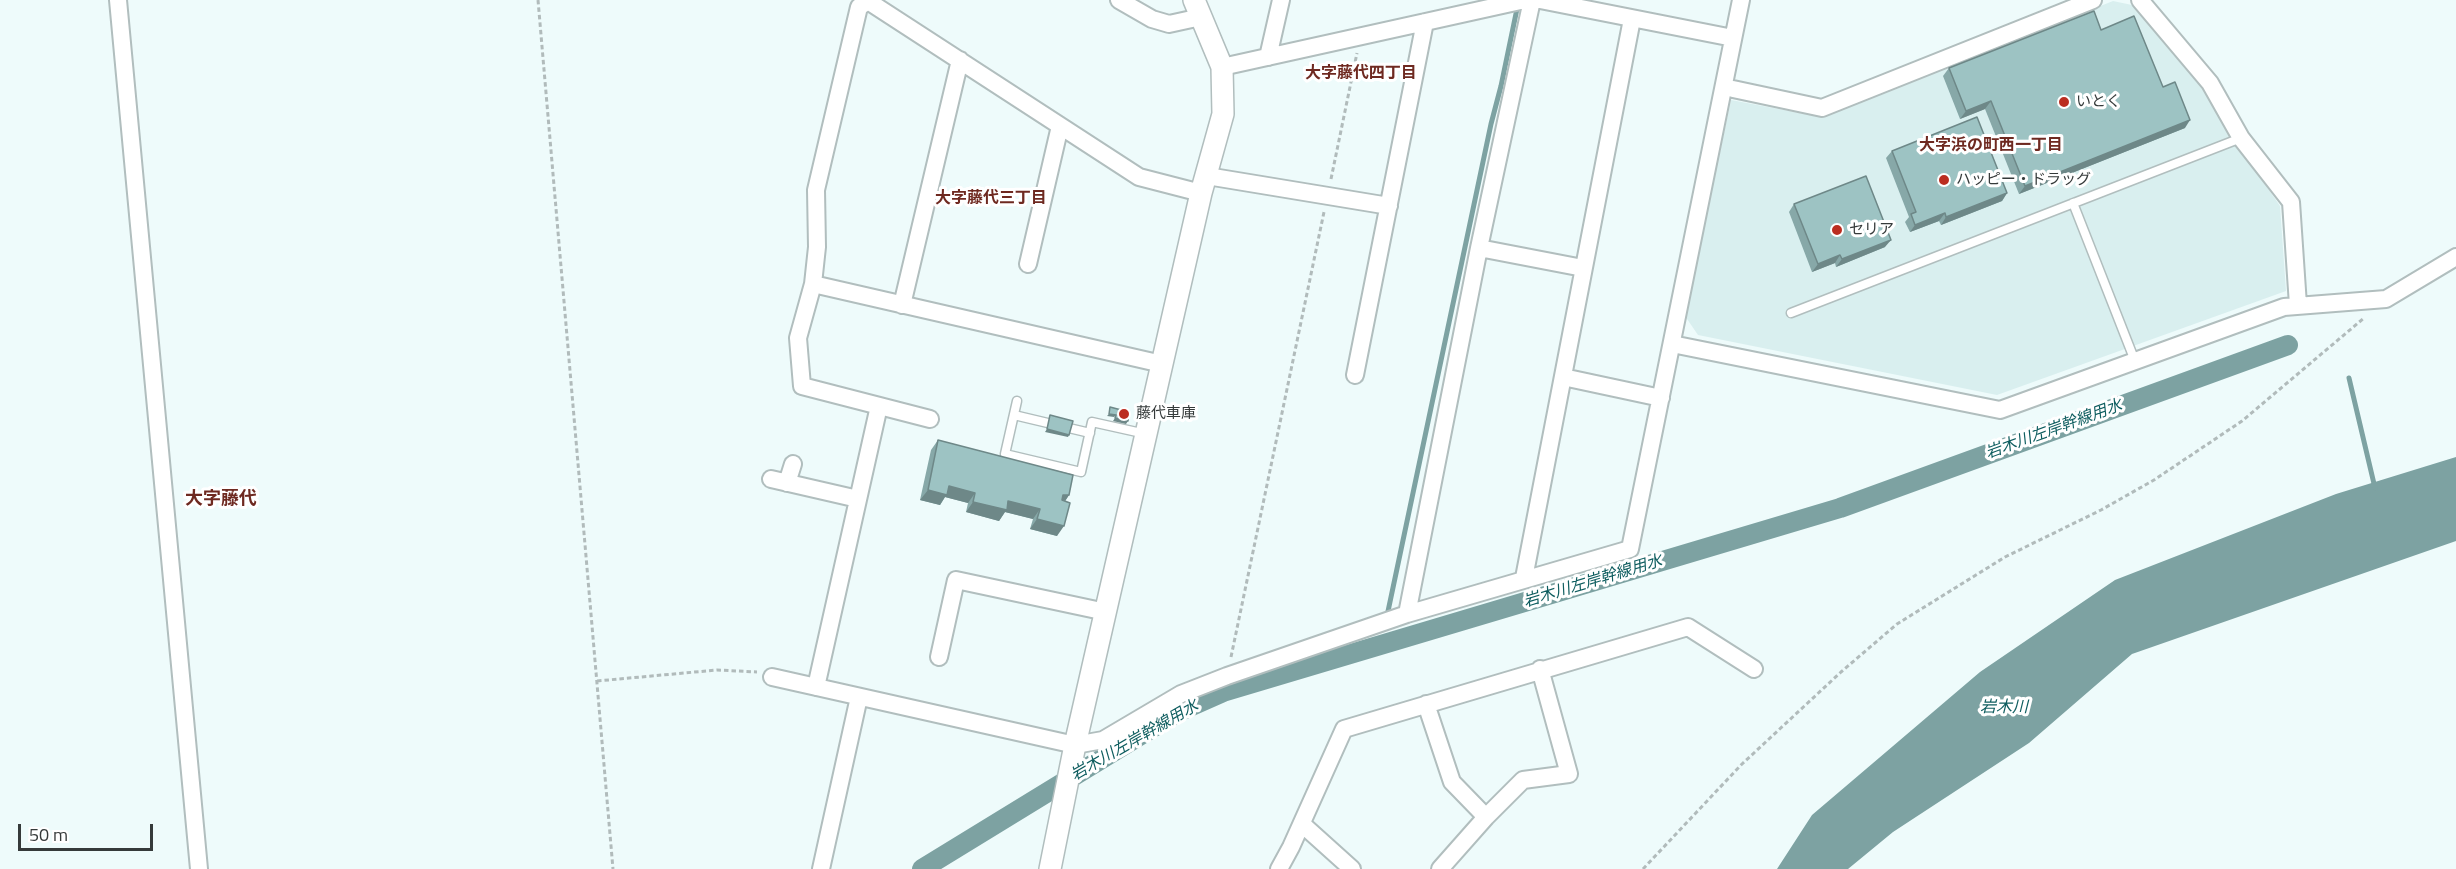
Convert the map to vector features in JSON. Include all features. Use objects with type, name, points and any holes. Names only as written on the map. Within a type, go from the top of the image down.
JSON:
[{"type":"street","points":[[118,0],[199,869]]},
{"type":"street","points":[[1050,869],[1067,795],[1075,746],[1146,434],[1222,114],[1222,67],[1197,8],[1169,24],[1152,19],[1119,0]]},
{"type":"street","points":[[1268,57],[1281,0]]},
{"type":"street","points":[[1407,614],[1479,248],[1532,0]]},
{"type":"street","points":[[1540,0],[1733,38]]},
{"type":"street","points":[[772,677],[1075,746],[1103,740],[1181,694],[1227,676],[1407,614],[1524,578],[1630,549],[1741,0]]},
{"type":"street","points":[[1733,89],[1822,108],[2092,0]]},
{"type":"street","points":[[2140,0],[2210,83],[2241,138],[2291,202],[2298,305]]},
{"type":"street","points":[[930,419],[802,386],[798,338],[813,284],[818,247],[816,190],[859,7],[868,1],[1139,177],[1327,196],[1389,206]]},
{"type":"street","points":[[1222,67],[1520,1]]},
{"type":"street","points":[[1524,578],[1632,19]]},
{"type":"street","points":[[1355,375],[1425,22]]},
{"type":"street","points":[[902,305],[960,60]]},
{"type":"street","points":[[1028,264],[1060,126]]},
{"type":"street","points":[[1479,248],[1583,268]]},
{"type":"street","points":[[1672,344],[2000,410],[2284,307],[2386,299],[2456,257]]},
{"type":"street","points":[[813,284],[1162,364]]},
{"type":"street","points":[[1563,377],[1661,398]]},
{"type":"street","points":[[816,687],[879,406]]},
{"type":"street","points":[[793,464],[779,481],[858,499]]},
{"type":"street","points":[[939,657],[956,580],[1106,612]]},
{"type":"street","points":[[1279,869],[1302,824],[1344,729],[1540,669],[1688,627],[1754,669]]},
{"type":"street","points":[[1440,869],[1486,817],[1523,780],[1569,774],[1540,669]]},
{"type":"street","points":[[821,869],[859,697]]},
{"type":"street","points":[[1426,704],[1452,782],[1486,817]]},
{"type":"street","points":[[1302,824],[1352,869]]},
{"type":"lane","points":[[1791,313],[2241,138]]},
{"type":"lane","points":[[2073,203],[2135,361]]},
{"type":"lane","points":[[1017,401],[1005,454],[1081,472],[1092,422],[1146,434]]},
{"type":"lane","points":[[1014,415],[1090,433]]},
{"type":"path","points":[[538,0],[613,869]]},
{"type":"path","points":[[1227,676],[1360,37]]},
{"type":"path","points":[[1643,869],[1741,765],[1841,672],[1897,624],[2005,557],[2101,510],[2154,480],[2242,421],[2386,299]]},
{"type":"path","points":[[597,681],[717,670],[761,672],[772,677]]},
{"type":"shaded area","points":[[2113,1],[2132,5],[2201,85],[2221,120],[2280,206],[2286,291],[1997,395],[1698,335],[1685,316],[1731,100],[1821,117]]},
{"type":"water","name":"岩木川","points":[[2456,457],[2456,541],[2132,654],[2029,743],[1893,832],[1848,869],[1777,869],[1812,815],[1980,672],[2115,580],[2336,494]]},
{"type":"building","name":"いとく","points":[[2094,11],[2101,30],[2134,16],[2163,87],[2175,82],[2190,120],[2025,186],[1991,101],[1966,111],[1949,68]]},
{"type":"building","name":"ハッピー・ドラッグ","points":[[1977,117],[2007,193],[1946,217],[1945,213],[1915,225],[1911,214],[1916,212],[1892,151]]},
{"type":"building","name":"セリア","points":[[1866,176],[1891,240],[1842,259],[1840,255],[1818,264],[1794,204]]},
{"type":"building","points":[[1110,407],[1129,412],[1128,421],[1109,414]]},
{"type":"building","points":[[1050,415],[1073,421],[1069,435],[1047,429]]},
{"type":"building","points":[[938,440],[1073,475],[1069,495],[1063,495],[1062,500],[1070,503],[1064,526],[1037,519],[1040,509],[1008,501],[1007,510],[973,502],[975,493],[949,486],[947,495],[928,490]]},
{"type":"waterway","points":[[1387,616],[1518,4]]},
{"type":"waterway","name":"岩木川左岸幹線用水","points":[[922,869],[1180,711],[1223,692],[1840,508],[2288,345]]},
{"type":"waterway","points":[[2349,378],[2375,488]]},
{"type":"place","name":"いとく","points":[[2064,102]]},
{"type":"place","name":"ハッピー・ドラッグ","points":[[1944,180]]},
{"type":"place","name":"セリア","points":[[1837,230]]},
{"type":"place","name":"藤代車庫","points":[[1124,414]]},
{"type":"district","name":"大字藤代四丁目","points":[[1361,74]]},
{"type":"district","name":"大字浜の町西一丁目","points":[[1991,146]]},
{"type":"district","name":"大字藤代三丁目","points":[[991,199]]},
{"type":"district","name":"大字藤代","points":[[221,500]]}]
